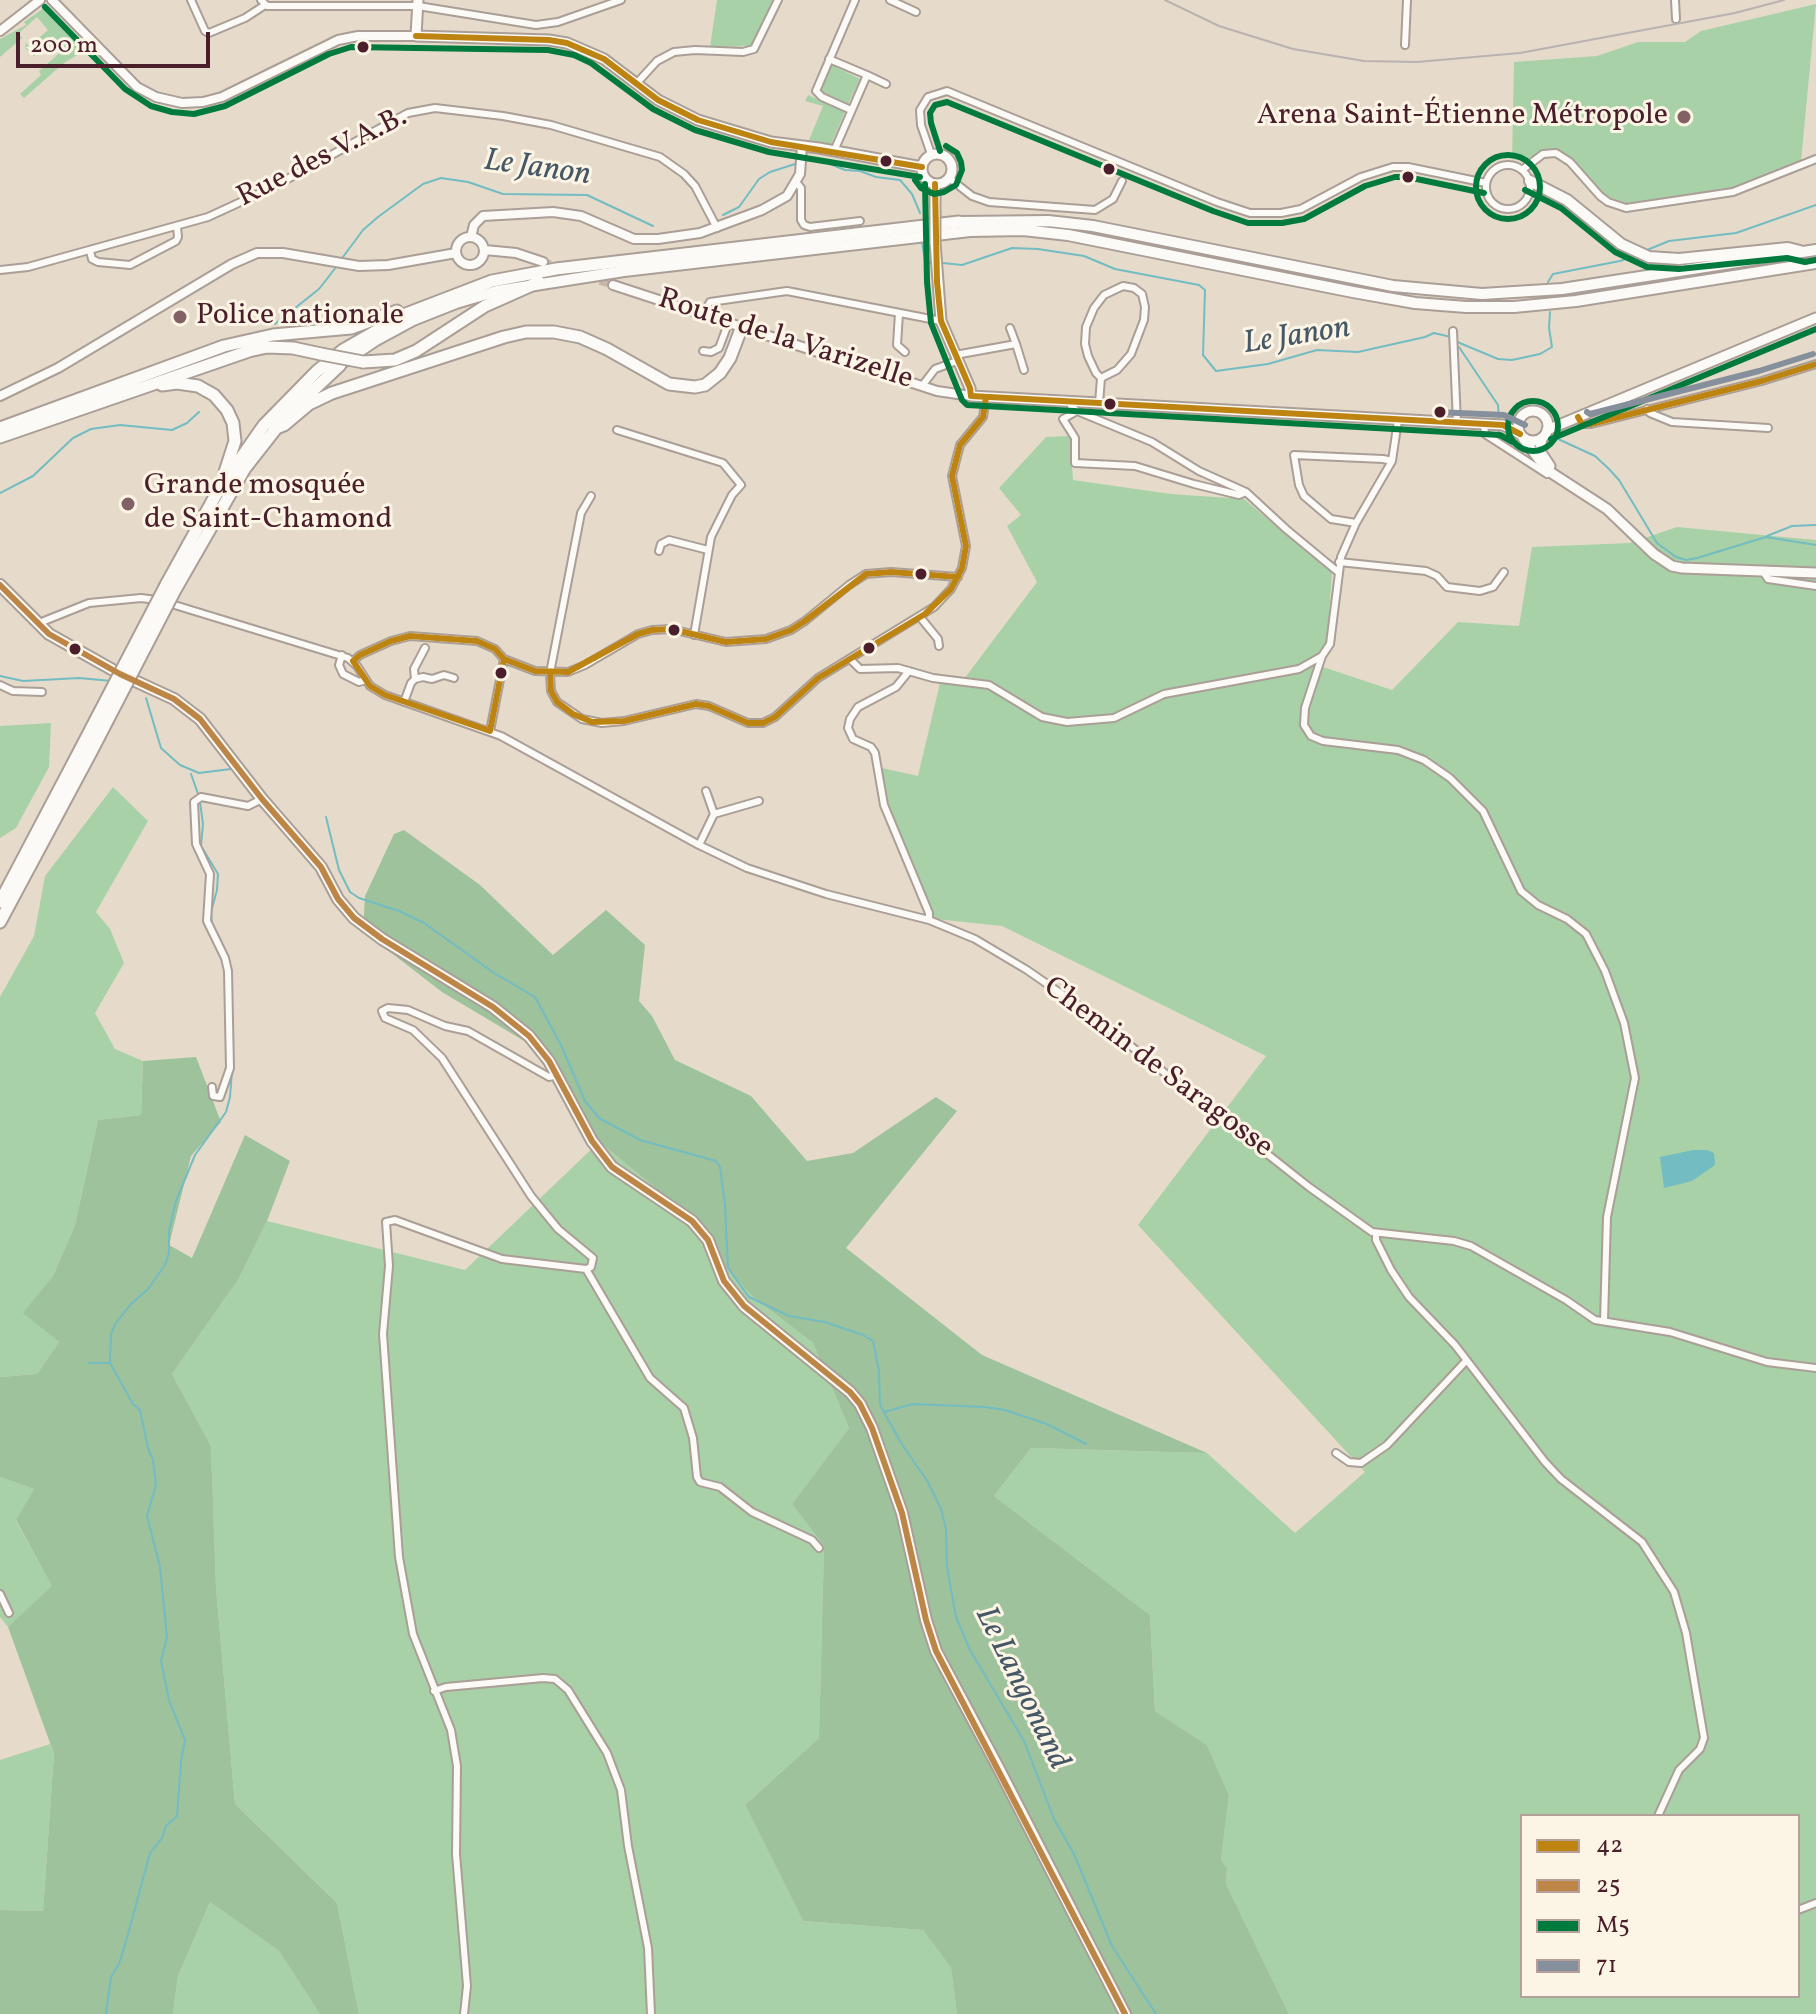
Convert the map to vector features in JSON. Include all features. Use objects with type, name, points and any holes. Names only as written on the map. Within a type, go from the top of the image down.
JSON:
[{"type":"highway","points":[[0,428],[224,346],[273,335],[351,328],[450,291],[556,269],[959,222]]},
{"type":"highway","points":[[0,437],[232,356],[267,347],[293,348],[363,362],[395,360],[416,351],[485,306],[539,282]]},
{"type":"highway","points":[[218,491],[264,425],[317,371],[369,334],[406,314],[466,289]]},
{"type":"highway","points":[[274,429],[284,425],[309,404],[332,393],[526,332],[554,332],[580,337],[669,384],[705,385],[720,373],[730,358],[741,329]]},
{"type":"highway","points":[[170,588],[227,496],[274,429],[340,365]]},
{"type":"highway","points":[[0,922],[218,491],[235,441],[233,423],[214,395],[198,386],[177,383],[142,388]]},
{"type":"highway","points":[[0,902],[85,752]]},
{"type":"main road","points":[[418,3],[416,36],[557,40],[596,54],[671,108],[698,120],[771,142],[922,167]]},
{"type":"main road","points":[[931,154],[941,154],[949,159],[952,168],[949,178],[935,184],[924,176],[922,167],[931,154]]},
{"type":"main road","points":[[1530,181],[1567,200],[1621,244],[1649,257],[1679,259],[1788,248],[1811,251]]},
{"type":"main road","points":[[935,184],[935,242],[941,321],[971,396]]},
{"type":"main road","points":[[959,222],[1048,221],[1093,226],[1393,286],[1482,294],[1562,289],[1811,251]]},
{"type":"main road","points":[[340,365],[385,335],[432,312],[497,291],[539,282],[911,237],[998,230],[1068,235],[1364,294],[1415,303],[1466,307],[1514,307],[1576,301],[1816,263]]},
{"type":"main road","points":[[1494,425],[1533,439],[1578,417],[1816,318]]},
{"type":"main road","name":"Route de la Varizelle","points":[[971,396],[1494,425]]},
{"type":"main road","points":[[1494,425],[1532,411],[1556,420],[1578,417]]},
{"type":"main road","points":[[1533,439],[1545,417]]},
{"type":"main road","points":[[1519,418],[1547,463],[1572,488],[1618,517],[1654,554],[1672,566],[1816,573]]},
{"type":"main road","points":[[0,585],[39,626],[75,650],[188,708],[211,731],[262,799],[321,867],[338,899],[354,918],[511,1020],[540,1048],[558,1075],[592,1141],[612,1167],[692,1221],[708,1240],[724,1281],[744,1306],[860,1404],[872,1428],[902,1513],[936,1651],[1125,2014]]},
{"type":"street","points":[[0,31],[40,0]]},
{"type":"street","points":[[52,0],[137,87],[156,97],[182,103],[222,97],[338,40],[358,36],[416,36]]},
{"type":"street","points":[[191,0],[205,31],[209,33],[245,18],[263,3],[418,3],[536,25],[558,22],[621,0]]},
{"type":"street","points":[[636,84],[657,61],[674,52],[743,52],[754,49],[778,0]]},
{"type":"street","points":[[851,110],[822,97],[816,91],[855,0]]},
{"type":"street","points":[[890,0],[916,12]]},
{"type":"street","points":[[1405,45],[1407,0]]},
{"type":"street","points":[[1675,0],[1676,19]]},
{"type":"street","points":[[829,59],[886,84]]},
{"type":"street","points":[[834,151],[867,75]]},
{"type":"street","points":[[931,154],[921,125],[920,110],[928,97],[947,91],[1250,213],[1301,209],[1383,168],[1408,167],[1486,183]]},
{"type":"street","name":"Rue des V.A.B.","points":[[0,270],[19,270],[177,227],[220,212],[271,188],[408,113],[435,108],[551,125],[660,157],[695,186],[717,228]]},
{"type":"street","points":[[456,253],[460,242],[471,237],[476,222],[483,216],[553,212],[581,216],[622,235],[645,240],[684,236],[717,228],[774,205],[787,196],[801,169],[802,146]]},
{"type":"street","points":[[1522,170],[1543,154],[1556,153],[1570,162],[1600,196],[1626,208],[1733,192],[1816,159]]},
{"type":"street","points":[[1513,165],[1522,170],[1530,181],[1523,203],[1504,208],[1492,202],[1486,183],[1493,171],[1499,166],[1513,165]]},
{"type":"street","points":[[949,178],[972,196],[989,202],[1095,210],[1113,199],[1122,181]]},
{"type":"street","points":[[796,182],[801,188],[801,220],[804,225],[810,227],[860,221]]},
{"type":"street","name":"Rue des V.A.B.","points":[[90,251],[92,259],[98,262],[130,265],[176,241],[177,227]]},
{"type":"street","points":[[456,253],[465,264],[474,265],[482,259],[485,250],[482,243],[471,237]]},
{"type":"street","points":[[485,250],[516,253],[543,262]]},
{"type":"street","points":[[0,396],[58,368],[246,256],[268,251],[348,264],[388,265],[456,253]]},
{"type":"street","name":"Route de la Varizelle","points":[[613,285],[922,386],[971,396]]},
{"type":"street","points":[[1099,403],[1101,378],[1088,356],[1086,327],[1104,295],[1116,287],[1129,286],[1138,290],[1145,299],[1142,331],[1124,363],[1101,378]]},
{"type":"street","points":[[702,315],[710,302],[787,291],[941,321]]},
{"type":"street","points":[[899,313],[897,345],[905,352]]},
{"type":"street","points":[[703,351],[711,352],[719,348],[728,324]]},
{"type":"street","points":[[1010,328],[1024,370]]},
{"type":"street","points":[[1453,333],[1457,423]]},
{"type":"street","points":[[922,386],[935,369],[955,359],[1016,344]]},
{"type":"street","points":[[1578,417],[1586,425],[1762,381],[1816,364]]},
{"type":"street","points":[[591,496],[581,513],[550,673],[551,691],[557,702],[573,714],[592,722],[624,721],[696,704],[716,708],[748,723],[763,723],[775,717],[818,678],[920,617],[944,597],[958,577],[966,546],[952,476],[960,445],[983,417],[986,397]]},
{"type":"street","points":[[1070,401],[1077,411],[1152,442],[1199,471],[1246,492],[1338,572]]},
{"type":"street","points":[[1647,409],[1672,422],[1768,428]]},
{"type":"street","points":[[1077,411],[1063,419],[1076,440],[1075,463],[1135,466],[1239,495],[1246,492]]},
{"type":"street","points":[[1398,420],[1392,461],[1356,523],[1339,562],[1332,639],[1322,656],[1305,708],[1304,725],[1311,736],[1323,741],[1398,750],[1424,760],[1450,778],[1483,811],[1521,891],[1586,934],[1605,971],[1624,1023],[1635,1078],[1607,1217],[1604,1321]]},
{"type":"street","points":[[1494,425],[1485,434],[1530,465],[1572,488]]},
{"type":"street","points":[[617,430],[723,463],[737,476],[741,485],[732,495],[713,532],[694,635]]},
{"type":"street","points":[[1284,453],[1392,461]]},
{"type":"street","points":[[1294,455],[1304,496],[1331,519],[1356,523]]},
{"type":"street","points":[[659,551],[661,544],[669,540],[708,550]]},
{"type":"street","points":[[1339,562],[1427,571],[1450,589],[1480,591],[1493,587],[1504,572]]},
{"type":"street","points":[[1762,570],[1768,579],[1816,586]]},
{"type":"street","points":[[353,661],[363,653],[391,641],[420,635],[483,643],[495,649],[504,659],[527,669],[550,673],[577,669],[646,631],[671,629],[714,641],[741,642],[778,635],[805,621],[857,579],[877,572],[958,577]]},
{"type":"street","points":[[39,626],[44,621],[89,603],[141,598],[157,600],[342,655],[353,661],[366,680]]},
{"type":"street","points":[[920,617],[936,636],[939,646]]},
{"type":"street","points":[[415,679],[414,669],[425,648]]},
{"type":"street","name":"Chemin de Saragosse","points":[[342,655],[339,665],[343,674],[359,682],[366,680],[377,690],[404,702],[490,731],[699,845],[792,884],[929,920],[994,949],[1065,995],[1182,1084],[1309,1187],[1376,1233]]},
{"type":"street","points":[[851,660],[860,669],[886,667],[933,678],[989,685],[1042,717],[1067,722],[1114,718],[1164,694],[1286,673],[1322,656]]},
{"type":"street","points":[[490,731],[504,659]]},
{"type":"street","points":[[909,671],[896,687],[858,707],[848,728],[853,739],[871,747],[875,753],[884,805],[929,913],[929,920]]},
{"type":"street","points":[[404,702],[415,679],[444,675],[454,678]]},
{"type":"street","points":[[0,685],[13,691],[42,692]]},
{"type":"street","points":[[699,845],[714,814],[706,791]]},
{"type":"street","points":[[212,1087],[213,1096],[220,1097],[230,1068],[228,971],[207,921],[210,874],[196,844],[194,802],[196,798],[207,798],[248,806],[262,799]]},
{"type":"street","points":[[714,814],[759,801]]},
{"type":"street","points":[[464,2014],[467,1986],[456,1854],[457,1766],[451,1730],[413,1634],[399,1557],[383,1334],[389,1266],[386,1222],[395,1220],[502,1259],[586,1269],[591,1267],[593,1258],[558,1229],[531,1196],[442,1058],[413,1030],[385,1018],[382,1011],[388,1008],[408,1010],[445,1026],[468,1031],[549,1077],[558,1075]]},
{"type":"street","points":[[1659,1814],[1679,1770],[1700,1749],[1704,1738],[1686,1633],[1674,1592],[1642,1542],[1554,1472],[1465,1362],[1455,1345],[1421,1311],[1400,1284],[1376,1240],[1376,1233],[1436,1238],[1471,1246],[1595,1320],[1670,1332],[1767,1362],[1816,1368]]},
{"type":"street","points":[[586,1269],[650,1378],[684,1408],[693,1438],[700,1482],[720,1487],[752,1512],[812,1540],[819,1548]]},
{"type":"street","points":[[1336,1453],[1349,1462],[1361,1463],[1389,1444],[1465,1362]]},
{"type":"street","points":[[0,1594],[9,1613]]},
{"type":"street","points":[[434,1691],[446,1687],[543,1678],[555,1679],[568,1690],[617,1774],[648,1948],[651,2014]]},
{"type":"green space","points":[[717,0],[775,0],[752,46],[710,47]]},
{"type":"green space","points":[[1816,4],[1801,161],[1728,189],[1627,203],[1606,196],[1571,159],[1558,150],[1546,149],[1523,161],[1512,159],[1514,62],[1597,56],[1638,42],[1685,42],[1701,31]]},
{"type":"green space","points":[[44,8],[87,49],[64,63],[24,98],[20,94],[41,75],[39,71],[64,49],[53,36],[35,52],[35,57],[25,48],[26,43],[29,46],[48,30],[37,17],[19,33],[22,38],[0,57],[0,39],[26,25],[24,22]]},
{"type":"green space","points":[[832,65],[860,79],[848,104],[819,90]]},
{"type":"green space","points":[[808,95],[845,112],[831,144],[809,140],[823,106],[805,101]]},
{"type":"green space","points":[[1070,436],[1073,480],[1171,494],[1244,499],[1332,573],[1327,641],[1317,665],[1392,690],[1458,622],[1519,626],[1532,547],[1630,543],[1677,527],[1816,540],[1816,2014],[1289,2014],[1226,1884],[1227,1868],[1221,1860],[1229,1795],[1207,1745],[1155,1711],[1150,1615],[994,1496],[1031,1448],[1207,1453],[1295,1533],[1365,1472],[1138,1225],[1266,1056],[1002,926],[935,919],[886,804],[882,768],[918,776],[940,683],[961,683],[1037,582],[1007,526],[1021,515],[999,488],[1046,437]]},
{"type":"green space","points":[[51,723],[49,767],[16,828],[0,838],[0,726]]},
{"type":"green space","points":[[113,787],[148,821],[96,912],[110,929],[124,963],[95,1013],[115,1049],[143,1061],[141,1115],[98,1120],[75,1225],[53,1276],[24,1313],[59,1342],[37,1374],[0,1377],[0,997],[34,936],[45,876]]},
{"type":"green space","points":[[404,830],[480,885],[553,955],[606,910],[645,945],[639,1001],[652,1016],[675,1060],[751,1096],[807,1161],[853,1153],[936,1097],[957,1111],[846,1248],[982,1355],[1207,1453],[1031,1448],[994,1496],[1150,1615],[1155,1711],[1207,1745],[1229,1795],[1221,1860],[1227,1868],[1226,1884],[1289,2014],[957,2014],[951,1968],[923,1930],[803,1921],[745,1805],[819,1738],[824,1546],[792,1504],[849,1428],[813,1343],[753,1297],[652,1185],[587,1132],[541,1051],[442,992],[363,931],[365,896],[394,834]]},
{"type":"green space","points":[[196,1057],[221,1122],[191,1156],[169,1245],[192,1258],[245,1135],[290,1161],[267,1221],[238,1280],[172,1374],[211,1446],[216,1588],[235,1804],[337,1903],[359,2014],[320,2014],[279,1951],[210,1902],[178,1976],[173,2014],[0,2014],[0,1910],[43,1911],[54,1754],[8,1627],[52,1586],[16,1520],[34,1489],[0,1477],[0,1377],[37,1374],[59,1342],[23,1313],[53,1276],[75,1225],[98,1120],[141,1115],[143,1061]]},
{"type":"green space","points":[[599,1142],[652,1185],[753,1297],[813,1343],[849,1428],[792,1504],[824,1546],[819,1738],[745,1805],[803,1921],[923,1930],[951,1968],[957,2014],[359,2014],[337,1903],[235,1804],[216,1588],[211,1446],[172,1374],[238,1280],[267,1221],[465,1270]]},
{"type":"green space","points":[[0,1477],[34,1489],[16,1521],[53,1587],[8,1627],[0,1617]]},
{"type":"green space","points":[[50,1744],[54,1754],[43,1911],[0,1910],[0,1760]]},
{"type":"green space","points":[[210,1902],[279,1951],[320,2014],[173,2014],[178,1976]]},
{"type":"water","points":[[1693,1150],[1714,1153],[1715,1165],[1692,1181],[1664,1188],[1660,1157]]},
{"type":"waterway","name":"Le Janon","points":[[808,160],[900,180],[912,194],[920,213]]},
{"type":"waterway","name":"Le Janon","points":[[723,215],[739,207],[759,179],[795,164]]},
{"type":"waterway","name":"Le Janon","points":[[340,261],[363,230],[378,217],[423,184],[441,178],[468,182],[503,194],[587,195],[653,226]]},
{"type":"waterway","name":"Le Janon","points":[[1647,250],[1669,241],[1736,233],[1816,205]]},
{"type":"waterway","name":"Le Janon","points":[[922,242],[925,261],[932,264]]},
{"type":"waterway","name":"Le Janon","points":[[943,263],[962,265],[1012,248],[1038,249],[1084,256],[1115,269],[1199,285],[1205,290],[1203,355],[1216,371],[1268,364],[1317,350],[1358,352],[1434,333],[1451,337]]},
{"type":"waterway","name":"Le Janon","points":[[1548,282],[1553,274],[1634,256]]},
{"type":"waterway","name":"Le Janon","points":[[275,324],[319,289],[337,266]]},
{"type":"waterway","name":"Le Janon","points":[[1455,341],[1498,359],[1512,360],[1540,354],[1552,347],[1550,312]]},
{"type":"waterway","points":[[1459,347],[1498,405],[1499,420]]},
{"type":"waterway","name":"Le Janon","points":[[0,493],[33,476],[73,438],[91,429],[120,425],[172,430],[187,423],[199,412]]},
{"type":"waterway","points":[[1499,427],[1499,437],[1508,443],[1524,445]]},
{"type":"waterway","points":[[1545,437],[1558,439],[1595,456],[1619,480],[1657,543],[1676,557],[1686,560],[1697,558],[1766,537],[1816,545]]},
{"type":"waterway","points":[[1767,536],[1792,526],[1816,525]]},
{"type":"waterway","name":"Le Langonand","points":[[0,676],[23,681],[79,678],[112,681]]},
{"type":"waterway","name":"Le Langonand","points":[[146,698],[161,748],[180,765],[199,773],[231,769]]},
{"type":"waterway","points":[[191,774],[198,794]]},
{"type":"waterway","points":[[200,802],[203,824],[201,846],[218,874],[212,923]]},
{"type":"waterway","name":"Le Langonand","points":[[326,817],[339,870],[350,892],[424,923],[494,973],[535,997],[561,1045],[585,1101],[599,1118],[640,1140],[716,1161],[720,1167],[725,1205],[728,1268],[749,1297],[789,1316],[825,1322],[873,1341],[879,1371],[880,1405],[928,1482],[941,1509],[956,1617],[970,1650],[1024,1741],[1054,1819],[1074,1854],[1112,1946],[1156,2014]]},
{"type":"waterway","points":[[218,935],[226,953]]},
{"type":"waterway","points":[[106,2014],[111,1977],[119,1964],[150,1853],[162,1838],[166,1826],[177,1816],[185,1740],[169,1700],[161,1661],[167,1637],[160,1567],[147,1516],[156,1485],[153,1460],[140,1410],[133,1404],[110,1363],[111,1335],[115,1324],[148,1289],[165,1265],[176,1201],[195,1155],[226,1112],[232,1071]]},
{"type":"waterway","points":[[89,1363],[110,1363]]},
{"type":"waterway","points":[[884,1412],[913,1404],[1005,1410],[1047,1424],[1086,1444]]},
{"type":"tunnel","points":[[543,262],[613,285]]},
{"type":"railway","points":[[1165,0],[1219,26],[1293,49],[1364,61],[1417,62],[1520,53],[1735,13],[1784,0]]},
{"type":"transit line","name":"M5","points":[[45,7],[125,89],[151,106],[172,112],[194,114],[225,106],[329,54],[351,47],[548,50],[574,55],[591,63],[653,109],[695,130],[769,152],[920,177]]},
{"type":"transit line","name":"42","points":[[416,36],[567,43],[604,59],[658,100],[698,120],[771,142],[922,167]]},
{"type":"transit line","name":"M5","points":[[940,151],[930,113],[935,105],[947,102],[1248,223],[1282,223],[1304,219],[1365,186],[1395,177],[1484,193]]},
{"type":"transit line","name":"M5","points":[[915,180],[921,188],[934,194],[956,185],[962,170],[961,162],[957,153],[946,146]]},
{"type":"transit line","name":"M5","points":[[1508,155],[1531,164],[1540,187],[1531,210],[1508,219],[1485,210],[1476,187],[1485,164],[1508,155]]},
{"type":"transit line","name":"M5","points":[[925,184],[931,323],[962,400],[967,405],[1500,435],[1515,443]]},
{"type":"transit line","name":"42","points":[[935,184],[941,321],[971,396]]},
{"type":"transit line","name":"M5","points":[[1525,190],[1561,208],[1615,252],[1647,267],[1679,269],[1787,258],[1805,262],[1816,260]]},
{"type":"transit line","name":"M5","points":[[1551,439],[1816,329]]},
{"type":"transit line","name":"71","points":[[1587,412],[1590,414],[1759,371],[1813,354]]},
{"type":"transit line","name":"42","points":[[1578,417],[1582,424],[1591,424],[1762,381],[1816,364]]},
{"type":"transit line","name":"42","points":[[971,396],[1503,425],[1520,434]]},
{"type":"transit line","name":"42","points":[[550,673],[551,691],[557,702],[573,714],[592,722],[624,721],[696,704],[709,706],[748,723],[763,723],[775,717],[818,678],[925,614],[951,589],[962,568],[966,546],[952,476],[960,445],[983,417],[986,397]]},
{"type":"transit line","name":"M5","points":[[1533,401],[1551,408],[1558,426],[1551,444],[1533,451],[1515,444],[1508,426],[1515,408],[1533,401]]},
{"type":"transit line","name":"71","points":[[1436,412],[1504,415],[1525,425]]},
{"type":"transit line","name":"42","points":[[504,659],[535,671],[568,672],[638,634],[652,630],[671,629],[726,642],[766,639],[805,621],[866,574],[891,572],[958,577]]},
{"type":"transit line","name":"25","points":[[0,585],[49,634],[120,674],[174,699],[200,719],[262,799],[321,867],[338,899],[354,918],[382,939],[493,1007],[529,1036],[549,1061],[592,1141],[612,1167],[692,1221],[708,1240],[724,1281],[744,1306],[850,1392],[860,1404],[872,1428],[902,1513],[936,1651],[1125,2014]]},
{"type":"transit line","name":"42","points":[[353,661],[391,641],[410,636],[477,641],[495,649],[504,659],[490,731]]},
{"type":"transit line","name":"42","points":[[353,661],[370,686],[385,695],[490,731]]},
{"type":"place","name":"Arena Saint-Étienne Métropole","points":[[1684,117]]},
{"type":"place","name":"Police nationale","points":[[180,317]]},
{"type":"place","name":"Grande mosquée de Saint-Chamond","points":[[128,504]]}]
